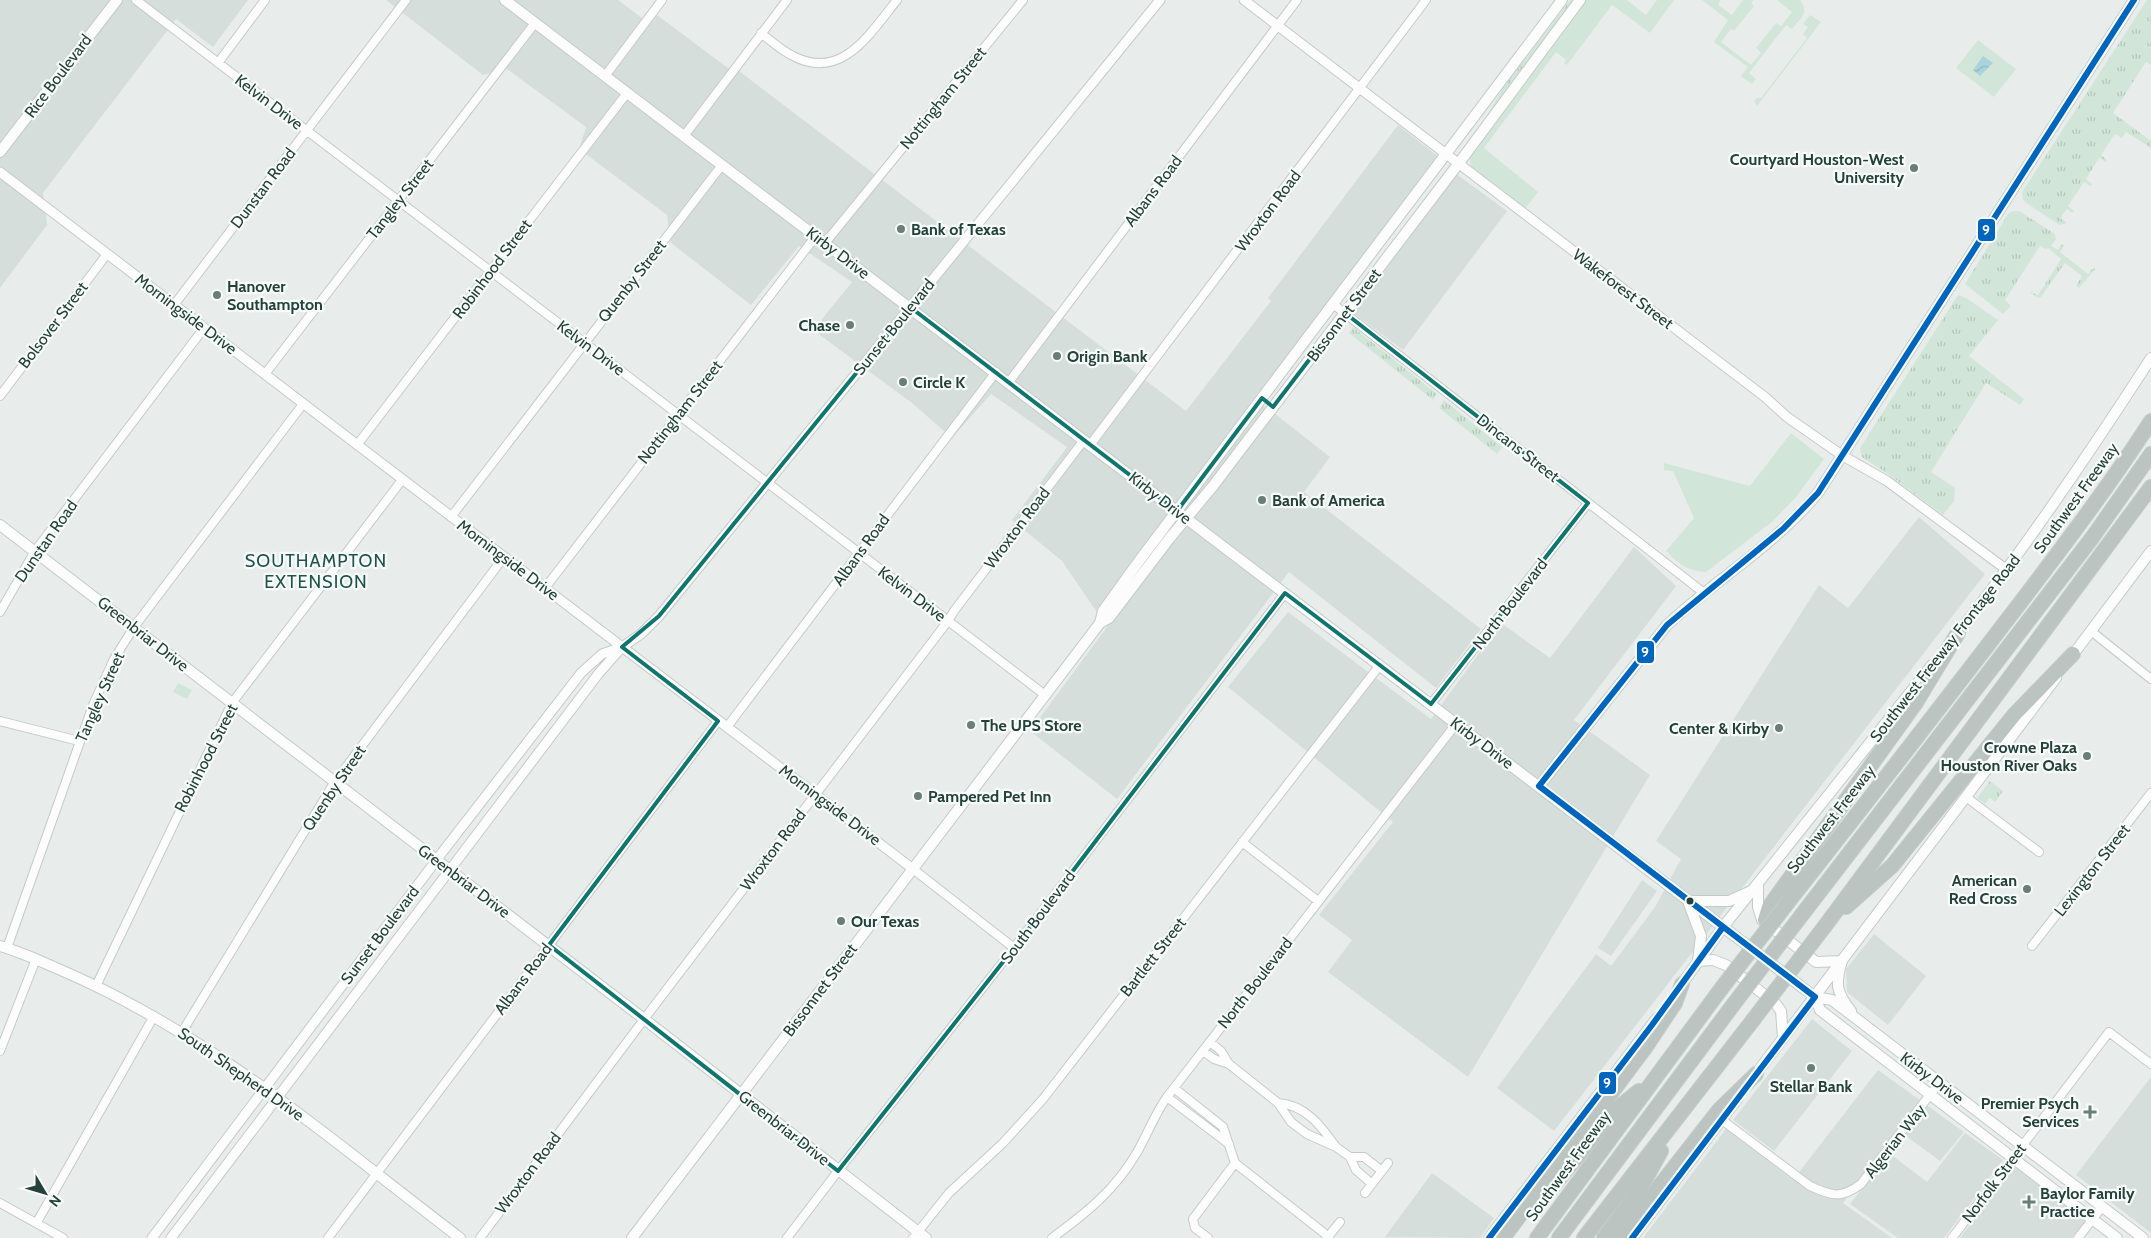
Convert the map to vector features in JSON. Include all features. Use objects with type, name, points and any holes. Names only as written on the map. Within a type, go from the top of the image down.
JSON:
[{"type":"highway","name":"Southwest Freeway","points":[[1537,1238],[1759,939],[1784,897],[1886,779],[2053,560],[2121,468],[2151,421]]},
{"type":"highway","points":[[1559,1238],[1733,1005],[2092,538],[2151,454]]},
{"type":"highway","points":[[1584,1238],[1825,926],[2151,487]]},
{"type":"highway","points":[[1784,897],[1915,704],[1958,634]]},
{"type":"highway","points":[[1825,926],[1892,866],[2014,715],[2073,654]]},
{"type":"highway","points":[[1503,1238],[1645,1048],[1675,1003],[1682,984]]},
{"type":"highway","points":[[1619,1238],[1719,1110],[1756,1074]]},
{"type":"highway","points":[[1512,1238],[1613,1112],[1655,1078]]},
{"type":"highway","points":[[1604,1238],[1641,1187],[1688,1105]]},
{"type":"main road","name":"Rice Boulevard","points":[[0,152],[117,0]]},
{"type":"main road","name":"Kirby Drive","points":[[505,0],[1815,997],[1832,1000],[2143,1238]]},
{"type":"main road","name":"Bissonnet Street","points":[[632,1238],[1100,623],[1103,611],[1177,511],[1562,0]]},
{"type":"main road","name":"Bissonnet Street","points":[[1100,623],[1109,618],[1273,407],[1459,163],[1580,0]]},
{"type":"main road","points":[[1539,786],[1658,634],[1704,593],[1755,554],[1792,522],[1818,493],[2134,0]]},
{"type":"main road","name":"Southwest Freeway Frontage Road","points":[[1490,1238],[1723,927],[2007,570],[2070,482],[2151,358]]},
{"type":"main road","points":[[1262,398],[1273,407]]},
{"type":"main road","name":"Greenbriar Drive","points":[[0,525],[644,1018],[919,1236]]},
{"type":"main road","points":[[1632,1238],[2051,686],[2151,551]]},
{"type":"main road","points":[[1783,1038],[1781,1011],[1775,1003],[1726,964],[1713,960],[1698,961],[1701,936],[1688,901],[1728,901],[1755,887],[1762,920],[1816,962],[1842,961]]},
{"type":"main road","name":"South Shepherd Drive","points":[[3,947],[96,986],[182,1032],[265,1088],[460,1238]]},
{"type":"main road","points":[[1842,961],[1836,980],[1838,990],[1844,1002],[1858,1020]]},
{"type":"main road","name":"Kirby Drive","points":[[1815,997],[1820,1010],[2117,1238]]},
{"type":"street","name":"Kelvin Drive","points":[[136,0],[1045,695]]},
{"type":"street","points":[[218,63],[266,0]]},
{"type":"street","name":"Dunstan Road","points":[[174,305],[406,0]]},
{"type":"street","points":[[605,76],[662,0]]},
{"type":"street","points":[[684,136],[786,0]]},
{"type":"street","points":[[761,33],[787,53],[804,61],[815,64],[835,61],[855,50],[897,0]]},
{"type":"street","name":"Nottingham Street","points":[[545,588],[678,415],[820,240],[1023,0]]},
{"type":"street","name":"Sunset Boulevard","points":[[171,1238],[599,673],[622,647],[641,634],[659,616],[1160,0]]},
{"type":"street","name":"Wakeforest Street","points":[[1244,0],[1765,397],[1787,417],[1842,456],[1887,480],[2007,570]]},
{"type":"street","name":"Albans Road","points":[[1009,382],[1297,0]]},
{"type":"street","name":"Wroxton Road","points":[[480,1238],[644,1018],[954,611],[1087,442],[1426,0]]},
{"type":"street","name":"Tangley Street","points":[[265,374],[535,23]]},
{"type":"street","name":"Robinhood Street","points":[[357,445],[627,93]]},
{"type":"street","name":"Quenby Street","points":[[451,517],[722,165]]},
{"type":"street","name":"Morningside Drive","points":[[0,172],[1014,948]]},
{"type":"street","name":"Bolsover Street","points":[[0,396],[107,254]]},
{"type":"street","name":"Dincans Street","points":[[1333,304],[1704,593]]},
{"type":"street","name":"Dunstan Road","points":[[0,612],[35,551],[204,328]]},
{"type":"street","name":"Albans Road","points":[[727,728],[996,372]]},
{"type":"street","name":"Tangley Street","points":[[3,947],[79,741],[114,659],[134,627],[304,404]]},
{"type":"street","name":"Robinhood Street","points":[[96,986],[232,703],[402,480]]},
{"type":"street","name":"North Boulevard","points":[[1431,704],[1588,503]]},
{"type":"street","name":"Quenby Street","points":[[182,1032],[334,782],[504,557]]},
{"type":"street","name":"South Boulevard","points":[[787,1238],[1014,948],[1285,593]]},
{"type":"street","points":[[2090,631],[2151,679]]},
{"type":"street","name":"Sunset Boulevard","points":[[152,1238],[436,860],[581,673],[602,654],[622,647]]},
{"type":"street","name":"Bartlett Street","points":[[919,1236],[949,1193],[1003,1143],[1043,1099],[1380,665]]},
{"type":"street","points":[[0,721],[79,741]]},
{"type":"street","name":"Albans Road","points":[[328,1238],[718,721]]},
{"type":"street","name":"North Boulevard","points":[[1052,1238],[1089,1210],[1118,1180],[1136,1154],[1154,1116],[1166,1097],[1456,724]]},
{"type":"street","name":"Lexington Street","points":[[2032,946],[2151,793]]},
{"type":"street","points":[[1966,797],[2039,852]]},
{"type":"street","points":[[1242,842],[1318,901]]},
{"type":"street","points":[[0,1051],[36,960]]},
{"type":"street","points":[[36,1222],[154,1016]]},
{"type":"street","name":"Norfolk Street","points":[[1952,1238],[2109,1032],[2151,1064]]},
{"type":"street","points":[[1210,1042],[1221,1051],[1228,1064]]},
{"type":"street","points":[[1203,1051],[1214,1059],[1228,1064],[1278,1103],[1291,1122],[1307,1134],[1336,1147],[1350,1157],[1356,1170],[1372,1184]]},
{"type":"street","name":"Algerian Way","points":[[1722,1120],[1810,1186],[1826,1194],[1839,1196],[1861,1184],[1940,1083]]},
{"type":"street","points":[[1174,1088],[1223,1127],[1235,1164],[1328,1237],[1340,1222]]},
{"type":"street","points":[[1166,1097],[1229,1144]]},
{"type":"street","points":[[1278,1103],[1300,1108],[1319,1123],[1336,1147]]},
{"type":"street","points":[[1197,1120],[1204,1111]]},
{"type":"street","points":[[1350,1157],[1364,1157],[1382,1171]]},
{"type":"street","points":[[1365,1193],[1388,1163]]},
{"type":"street","points":[[1208,1238],[1195,1228],[1193,1219],[1235,1164]]},
{"type":"street","points":[[0,1203],[63,1238]]},
{"type":"street","points":[[2078,1238],[2102,1207]]},
{"type":"highlighted area","points":[[910,307],[1177,511],[1262,398],[1273,407],[1345,313],[1588,503],[1431,704],[1285,593],[1014,948],[838,1171],[549,945],[718,721],[622,647],[659,616]]},
{"type":"shaded area","points":[[0,0],[248,0],[213,47],[176,19],[43,193],[47,225],[0,288]]},
{"type":"shaded area","points":[[386,0],[618,0],[650,24],[657,15],[736,74],[739,71],[1186,411],[1271,301],[1268,298],[1398,125],[1439,157],[1256,399],[1330,457],[1304,492],[1481,629],[1436,688],[1289,572],[1117,799],[1030,731],[1107,627],[1062,561],[1012,520],[1067,447],[991,394],[952,438],[912,403],[813,330],[852,282],[799,246],[751,305],[671,243],[667,215],[579,149],[586,127],[507,69],[483,75]]},
{"type":"shaded area","points":[[1455,173],[1507,211],[1403,350],[1352,312]]},
{"type":"shaded area","points":[[1919,517],[1985,574],[1554,1131],[1497,1088],[1596,954],[1611,966],[1655,907],[1681,859],[1656,841],[1819,585],[1848,608]]},
{"type":"shaded area","points":[[1634,547],[1676,586],[1574,720],[1650,775],[1468,1077],[1328,972],[1352,940],[1319,915],[1393,822],[1228,687],[1288,612],[1431,719],[1501,623],[1550,658]]},
{"type":"shaded area","points":[[1642,880],[1657,891],[1611,956],[1598,948]]},
{"type":"shaded area","points":[[1874,934],[1926,976],[1888,1025],[1847,992],[1846,969]]},
{"type":"shaded area","points":[[1812,1019],[1852,1051],[1774,1151],[1733,1120]]},
{"type":"shaded area","points":[[1878,1070],[1964,1132],[1940,1161],[1898,1130],[1843,1203],[1892,1238],[1643,1238],[1726,1129],[1793,1180]]},
{"type":"shaded area","points":[[2151,1077],[2151,1233],[2076,1175]]},
{"type":"shaded area","points":[[1965,1133],[2003,1160],[1944,1238],[1898,1238],[1850,1204],[1889,1153],[1927,1182]]},
{"type":"shaded area","points":[[2014,1166],[2085,1221],[2072,1238],[1960,1238]]},
{"type":"shaded area","points":[[1432,1173],[1494,1218],[1480,1238],[1385,1237]]},
{"type":"green space","points":[[1570,0],[1574,0],[1486,117],[1503,88]]},
{"type":"green space","points":[[1586,0],[1627,0],[1646,15],[1657,0],[1674,0],[1650,33],[1612,5],[1567,65],[1564,63],[1566,60],[1556,52],[1484,148],[1538,192],[1525,209],[1471,167],[1469,156]]},
{"type":"green space","points":[[1702,0],[1720,0],[1718,5],[1732,15],[1743,0],[1754,0],[1751,3],[1754,6],[1734,31],[1731,29],[1721,42],[1751,65],[1761,53],[1756,48],[1776,23],[1781,26],[1792,12],[1777,0],[1800,0],[1804,12],[1792,29],[1786,25],[1749,73],[1756,79],[1752,84],[1741,76],[1748,67],[1714,42],[1728,20]]},
{"type":"green space","points":[[2147,0],[2151,0],[2151,65],[2146,62],[2113,113],[2151,141],[2151,148],[2126,132],[2122,138],[2115,134],[2101,155],[2107,160],[2106,162],[2099,158],[2086,179],[2092,184],[2090,186],[2084,182],[2068,206],[2074,211],[2073,213],[2067,209],[2060,218],[2067,223],[2060,225],[2026,203],[2023,200],[2022,192]]},
{"type":"green space","points":[[1810,15],[1821,22],[1757,106],[1754,101],[1757,98],[1761,98],[1807,38],[1803,34],[1808,27],[1803,24]]},
{"type":"green space","points":[[1978,40],[2016,69],[1994,97],[1956,68]]},
{"type":"green space","points":[[2013,211],[2019,211],[2055,234],[2056,239],[2051,246],[2058,250],[2062,244],[2064,246],[2060,252],[2088,274],[2093,268],[2095,269],[2079,288],[2076,286],[2082,276],[2065,263],[2041,297],[2038,298],[2030,292],[2038,295],[2061,259],[2048,248],[2045,249],[2040,246],[2005,300],[2011,306],[2003,314],[1965,284],[2008,214]]},
{"type":"green space","points":[[1958,295],[1966,298],[1998,320],[1969,356],[2024,399],[2020,405],[1986,383],[1931,472],[1955,488],[1954,501],[1943,515],[1862,457],[1860,448]]},
{"type":"green space","points":[[1353,327],[1437,394],[1433,400],[1349,333]]},
{"type":"green space","points":[[1444,400],[1502,447],[1497,454],[1439,408]]},
{"type":"green space","points":[[1791,433],[1824,459],[1796,497],[1772,522],[1706,572],[1694,570],[1675,560],[1666,551],[1694,518],[1673,471],[1664,470],[1664,463],[1750,486]]},
{"type":"green space","points":[[178,683],[192,690],[187,699],[173,692]]},
{"type":"green space","points":[[1990,781],[2003,791],[1995,802],[1990,798],[1985,804],[1977,798]]},
{"type":"water","points":[[1983,56],[1993,63],[1980,76],[1973,70]]},
{"type":"transit line","name":"9","points":[[1632,1238],[1815,997],[1539,786],[1667,625],[1783,529],[1818,493],[2134,0]]},
{"type":"transit line","name":"9","points":[[1489,1238],[1652,1025],[1723,927]]},
{"type":"place","name":"Courtyard Houston-West University","points":[[1914,168]]},
{"type":"place","name":"Bank of Texas","points":[[901,229]]},
{"type":"place","name":"Hanover Southampton","points":[[217,295]]},
{"type":"place","name":"Chase","points":[[850,325]]},
{"type":"place","name":"Origin Bank","points":[[1057,356]]},
{"type":"place","name":"Circle K","points":[[903,382]]},
{"type":"place","name":"Bank of America","points":[[1262,500]]},
{"type":"place","name":"The UPS Store","points":[[971,725]]},
{"type":"place","name":"Center & Kirby","points":[[1779,728]]},
{"type":"place","name":"Crowne Plaza Houston River Oaks","points":[[2087,756]]},
{"type":"place","name":"Pampered Pet Inn","points":[[918,796]]},
{"type":"place","name":"American Red Cross","points":[[2027,889]]},
{"type":"place","name":"Our Texas","points":[[841,921]]},
{"type":"place","name":"Stellar Bank","points":[[1811,1068]]},
{"type":"place","name":"Premier Psych Services","points":[[2090,1112]]},
{"type":"place","name":"Baylor Family Practice","points":[[2029,1202]]},
{"type":"district","name":"SOUTHAMPTON EXTENSION","points":[[316,571]]}]
